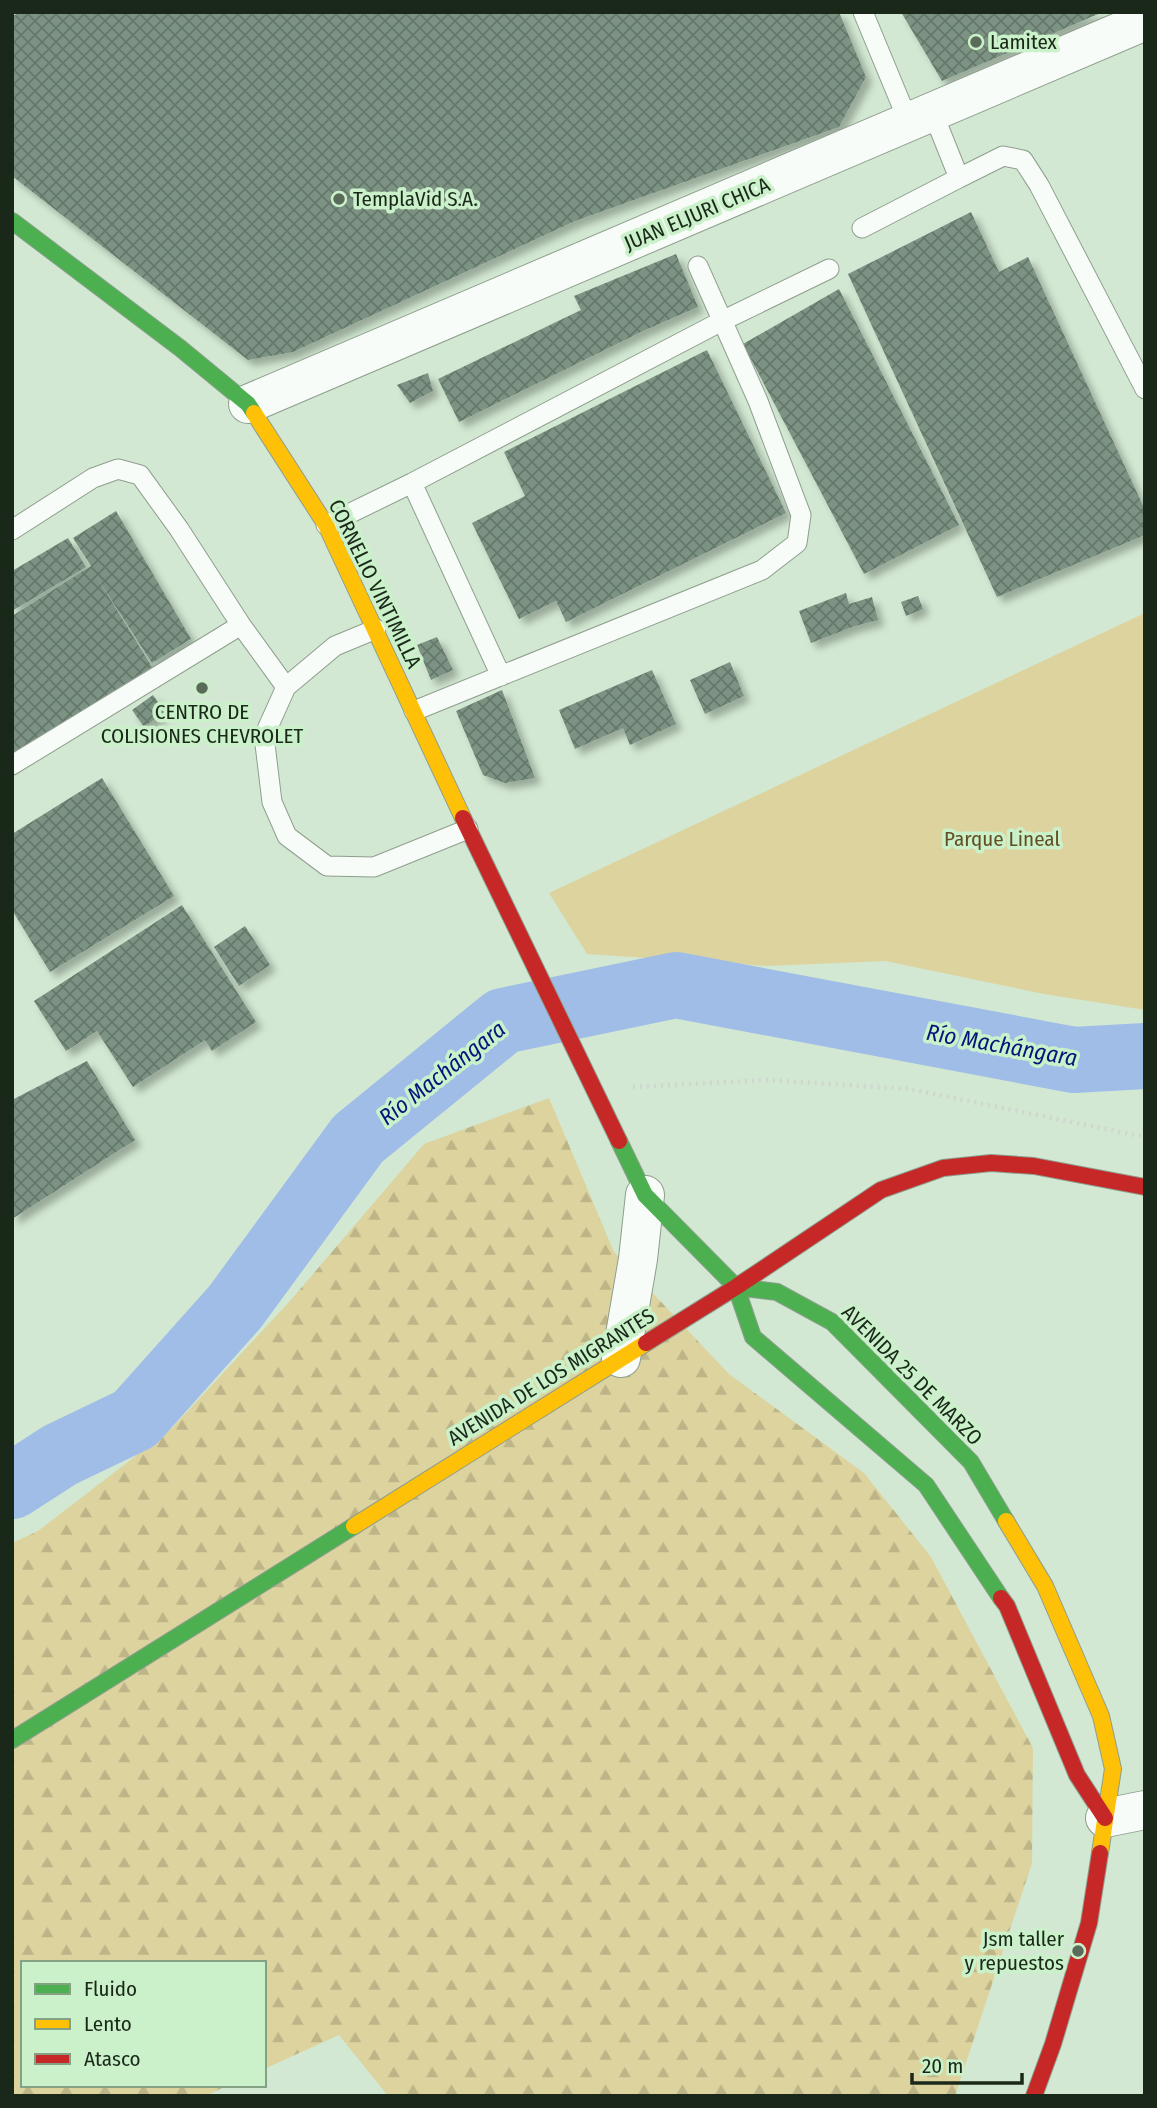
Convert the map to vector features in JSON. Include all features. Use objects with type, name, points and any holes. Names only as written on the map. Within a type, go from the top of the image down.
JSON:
[{"type":"main road","name":"CORNELIO VINTIMILLA","points":[[12,221],[180,348],[248,404],[326,525],[468,829],[645,1195]]},
{"type":"main road","name":"AVENIDA DE LOS MIGRANTES","points":[[12,1740],[736,1287],[881,1190],[943,1168],[991,1163],[1034,1166],[1145,1187]]},
{"type":"main road","points":[[645,1195],[736,1287],[753,1338],[926,1485],[1007,1606],[1077,1775],[1105,1818]]},
{"type":"main road","name":"AVENIDA 25 DE MARZO","points":[[736,1287],[777,1292],[832,1322],[971,1462],[1045,1586],[1101,1716],[1113,1769],[1089,1923],[1054,2044],[1034,2096]]},
{"type":"street","name":"JUAN ELJURI CHICA","points":[[248,404],[1145,21]]},
{"type":"street","points":[[621,1358],[638,1259],[645,1195]]},
{"type":"street","points":[[1105,1818],[1145,1810]]},
{"type":"lane","points":[[863,12],[921,118],[959,178]]},
{"type":"lane","points":[[862,228],[1003,156],[1023,160],[1039,185],[1145,389]]},
{"type":"lane","points":[[414,711],[762,570],[797,543],[802,515],[758,401],[698,266]]},
{"type":"lane","points":[[326,525],[412,484],[722,321],[829,269]]},
{"type":"lane","points":[[12,530],[93,478],[118,469],[141,475],[241,625],[286,687]]},
{"type":"lane","points":[[412,484],[500,676]]},
{"type":"lane","points":[[12,765],[241,625]]},
{"type":"lane","points":[[376,629],[335,646],[286,687],[264,736],[272,802],[287,836],[327,866],[374,867],[468,829]]},
{"type":"path","points":[[624,1082],[632,1087],[766,1080],[910,1088],[1145,1137]]},
{"type":"green space","name":"Parque Lineal","points":[[1145,613],[1145,1010],[1044,994],[885,961],[768,966],[587,954],[549,893]]},
{"type":"green space","points":[[549,1098],[614,1252],[729,1374],[864,1473],[931,1557],[1033,1748],[1032,1863],[955,2096],[388,2096],[339,2035],[266,2068],[266,1961],[21,1961],[21,2087],[224,2087],[206,2096],[12,2096],[12,1543],[38,1531],[172,1428],[290,1301],[424,1144]]},
{"type":"building","name":"TemplaVid S.A.","points":[[19,12],[839,12],[866,77],[839,127],[575,221],[293,352],[248,360],[12,176],[12,17]]},
{"type":"building","name":"Lamitex","points":[[901,12],[1103,12],[942,81]]},
{"type":"building","points":[[971,212],[999,272],[1028,257],[1145,510],[1145,535],[997,597],[848,274]]},
{"type":"building","points":[[676,254],[698,307],[643,331],[459,422],[438,379],[581,310],[574,296]]},
{"type":"building","points":[[839,289],[959,525],[864,574],[743,344]]},
{"type":"building","points":[[707,350],[786,513],[566,622],[556,601],[519,619],[472,523],[525,496],[504,452]]},
{"type":"building","points":[[428,373],[433,391],[410,403],[397,385]]},
{"type":"building","points":[[116,511],[191,639],[152,663],[94,573],[152,667],[12,754],[12,616],[91,566],[73,538]]},
{"type":"building","points":[[68,538],[86,567],[12,611],[12,571]]},
{"type":"building","points":[[846,593],[849,604],[872,597],[878,620],[811,643],[799,611]]},
{"type":"building","points":[[918,596],[923,609],[906,616],[901,602]]},
{"type":"building","points":[[437,637],[453,670],[431,680],[417,645]]},
{"type":"building","points":[[730,662],[744,696],[705,714],[690,680]]},
{"type":"building","points":[[652,670],[676,724],[630,745],[623,728],[575,749],[559,710]]},
{"type":"building","points":[[502,690],[535,778],[505,783],[483,775],[456,711]]},
{"type":"building","points":[[153,695],[165,712],[144,727],[132,710]]},
{"type":"building","points":[[102,778],[174,896],[50,972],[12,910],[12,834]]},
{"type":"building","points":[[182,905],[256,1022],[212,1051],[205,1040],[133,1087],[97,1031],[66,1051],[34,1001]]},
{"type":"building","points":[[245,926],[270,965],[239,986],[214,947]]},
{"type":"building","points":[[87,1061],[135,1140],[12,1219],[12,1100]]},
{"type":"waterway","name":"Río Machángara","points":[[12,1486],[60,1455],[135,1419],[235,1307],[358,1139],[503,1021],[676,985],[1074,1060],[1145,1056]]},
{"type":"traffic: fast","points":[[12,221],[180,348],[248,404],[254,413]]},
{"type":"traffic: fast","points":[[619,1141],[645,1195],[736,1287],[753,1337],[926,1485],[1001,1598]]},
{"type":"traffic: fast","points":[[736,1287],[777,1292],[832,1322],[971,1462],[1006,1521]]},
{"type":"traffic: fast","points":[[12,1740],[354,1526]]},
{"type":"traffic: slow","points":[[254,413],[326,525],[463,818]]},
{"type":"traffic: slow","points":[[354,1526],[646,1343]]},
{"type":"traffic: slow","points":[[1006,1521],[1045,1586],[1101,1716],[1113,1769],[1100,1853]]},
{"type":"traffic: jam","points":[[463,818],[619,1141]]},
{"type":"traffic: jam","points":[[646,1343],[736,1287],[881,1190],[943,1168],[991,1163],[1034,1166],[1145,1187]]},
{"type":"traffic: jam","points":[[1001,1598],[1007,1606],[1077,1775],[1105,1818]]},
{"type":"traffic: jam","points":[[1034,2096],[1053,2044],[1089,1923],[1100,1853]]},
{"type":"place","name":"Lamitex","points":[[976,42]]},
{"type":"place","name":"TemplaVid S.A.","points":[[339,199]]},
{"type":"place","name":"CENTRO DE COLISIONES CHEVROLET","points":[[202,688]]},
{"type":"place","name":"Jsm taller y repuestos","points":[[1078,1951]]}]
